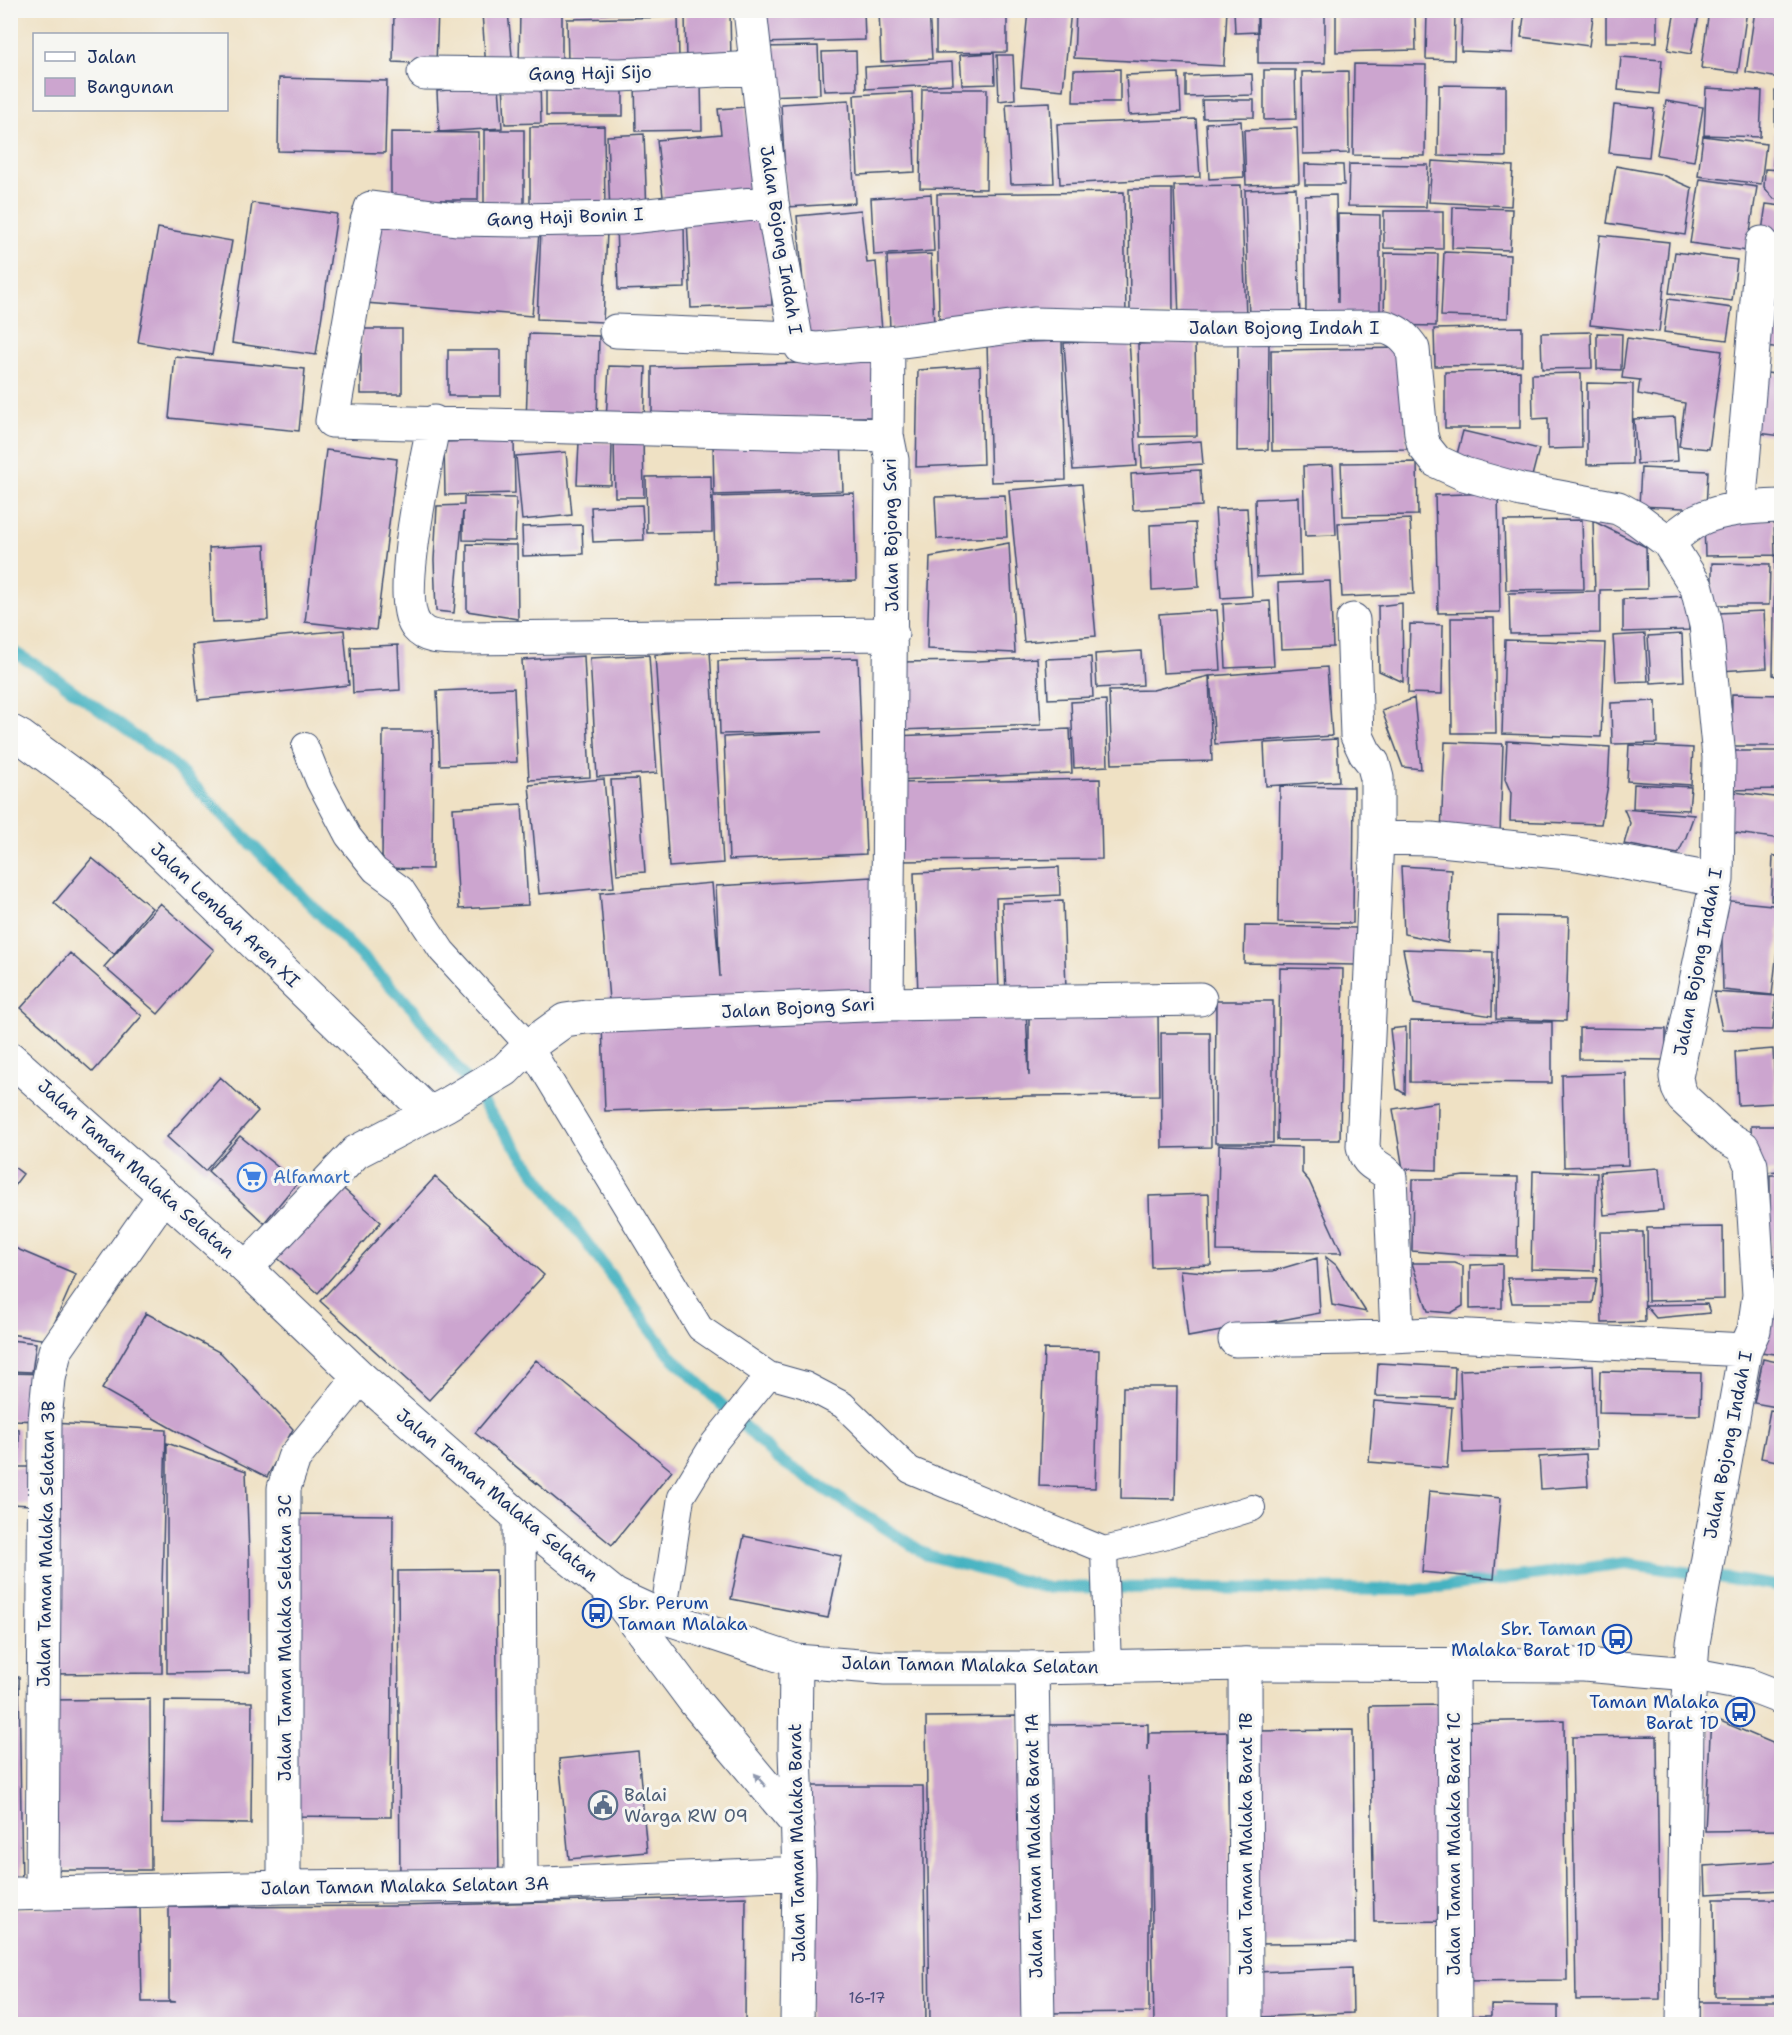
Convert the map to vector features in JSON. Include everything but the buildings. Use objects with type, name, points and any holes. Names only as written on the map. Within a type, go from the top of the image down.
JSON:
[{"type":"street","name":"Jalan Bojong Indah I","points":[[750,10],[772,202],[796,338],[801,347],[806,349],[888,343],[1033,324],[1203,328],[1385,327],[1406,338],[1413,349],[1421,434],[1425,446],[1436,461],[1464,474],[1521,490],[1618,508],[1636,518],[1668,542],[1697,588],[1706,626],[1719,757],[1717,880],[1676,1077],[1683,1098],[1724,1135],[1743,1147],[1751,1165],[1759,1295],[1754,1330],[1745,1350],[1711,1536],[1699,1602],[1690,1674],[1687,1724],[1683,2025]]},
{"type":"street","name":"Gang Haji Sijo","points":[[424,73],[620,75],[756,68]]},
{"type":"street","name":"Gang Haji Bonin I","points":[[434,422],[333,421],[331,419],[367,221],[372,208],[456,219],[522,220],[620,218],[772,202]]},
{"type":"street","points":[[1739,509],[1762,243]]},
{"type":"street","points":[[616,332],[796,338]]},
{"type":"street","name":"Jalan Bojong Sari","points":[[246,1268],[356,1152],[438,1109],[505,1070],[529,1046],[565,1020],[586,1017],[887,1004],[892,460],[887,435],[888,343]]},
{"type":"street","points":[[887,435],[434,422],[414,526],[410,565],[410,609],[412,620],[418,629],[432,637],[891,634]]},
{"type":"street","points":[[1668,542],[1699,520],[1739,509],[1782,506]]},
{"type":"street","points":[[1353,620],[1357,736],[1376,772],[1377,838],[1363,1146],[1367,1160],[1390,1177],[1398,1335]]},
{"type":"street","name":"Jalan Lembah Aren XI","points":[[10,731],[108,801],[438,1109]]},
{"type":"street","points":[[1377,838],[1431,839],[1577,854],[1717,880]]},
{"type":"street","points":[[887,1004],[1200,999]]},
{"type":"street","name":"Jalan Taman Malaka Selatan","points":[[10,1058],[246,1268],[360,1377],[519,1517],[615,1595],[663,1617],[796,1661],[885,1668],[1245,1664],[1584,1665],[1690,1674],[1748,1685],[1782,1698]]},
{"type":"street","name":"Jalan Taman Malaka Selatan 3B","points":[[26,1893],[45,1420],[49,1379],[55,1351],[164,1195]]},
{"type":"street","points":[[1235,1340],[1431,1334],[1745,1350]]},
{"type":"street","name":"Jalan Taman Malaka Selatan 3C","points":[[284,1887],[284,1488],[294,1458],[360,1377]]},
{"type":"street","points":[[519,1517],[521,1885]]},
{"type":"street","points":[[615,1595],[695,1702],[798,1824]]},
{"type":"street","name":"Jalan Taman Malaka Barat","points":[[796,1661],[795,1750],[799,1874],[797,2025]]},
{"type":"street","name":"Jalan Taman Malaka Barat 1B","points":[[1245,1664],[1246,2025]]},
{"type":"street","name":"Jalan Taman Malaka Barat 1C","points":[[1453,1664],[1455,2025]]},
{"type":"street","name":"Jalan Taman Malaka Barat 1A","points":[[1032,1668],[1038,2025]]},
{"type":"street","name":"Jalan Taman Malaka Selatan 3A","points":[[26,1893],[284,1887],[521,1885],[799,1874]]},
{"type":"lane","points":[[305,746],[319,781],[348,836],[375,870],[401,889],[442,951],[529,1046],[700,1328],[769,1375],[805,1385],[843,1405],[910,1470],[1105,1560],[1163,1536],[1252,1508]]},
{"type":"lane","points":[[663,1617],[681,1497],[714,1443],[769,1375]]},
{"type":"lane","points":[[1105,1560],[1108,1667]]},
{"type":"waterway","points":[[10,650],[49,673],[173,764],[414,1010],[669,1354],[778,1459],[927,1555],[1044,1587],[1416,1590],[1626,1563],[1782,1587]]},
{"type":"place","name":"Alfamart","points":[[252,1177]]},
{"type":"place","name":"Sbr. Perum Taman Malaka","points":[[597,1613]]},
{"type":"place","name":"Sbr. Taman Malaka Barat 1D","points":[[1617,1639]]},
{"type":"place","name":"Taman Malaka Barat 1D","points":[[1740,1712]]},
{"type":"place","name":"Balai Warga RW 09","points":[[603,1805]]}]
